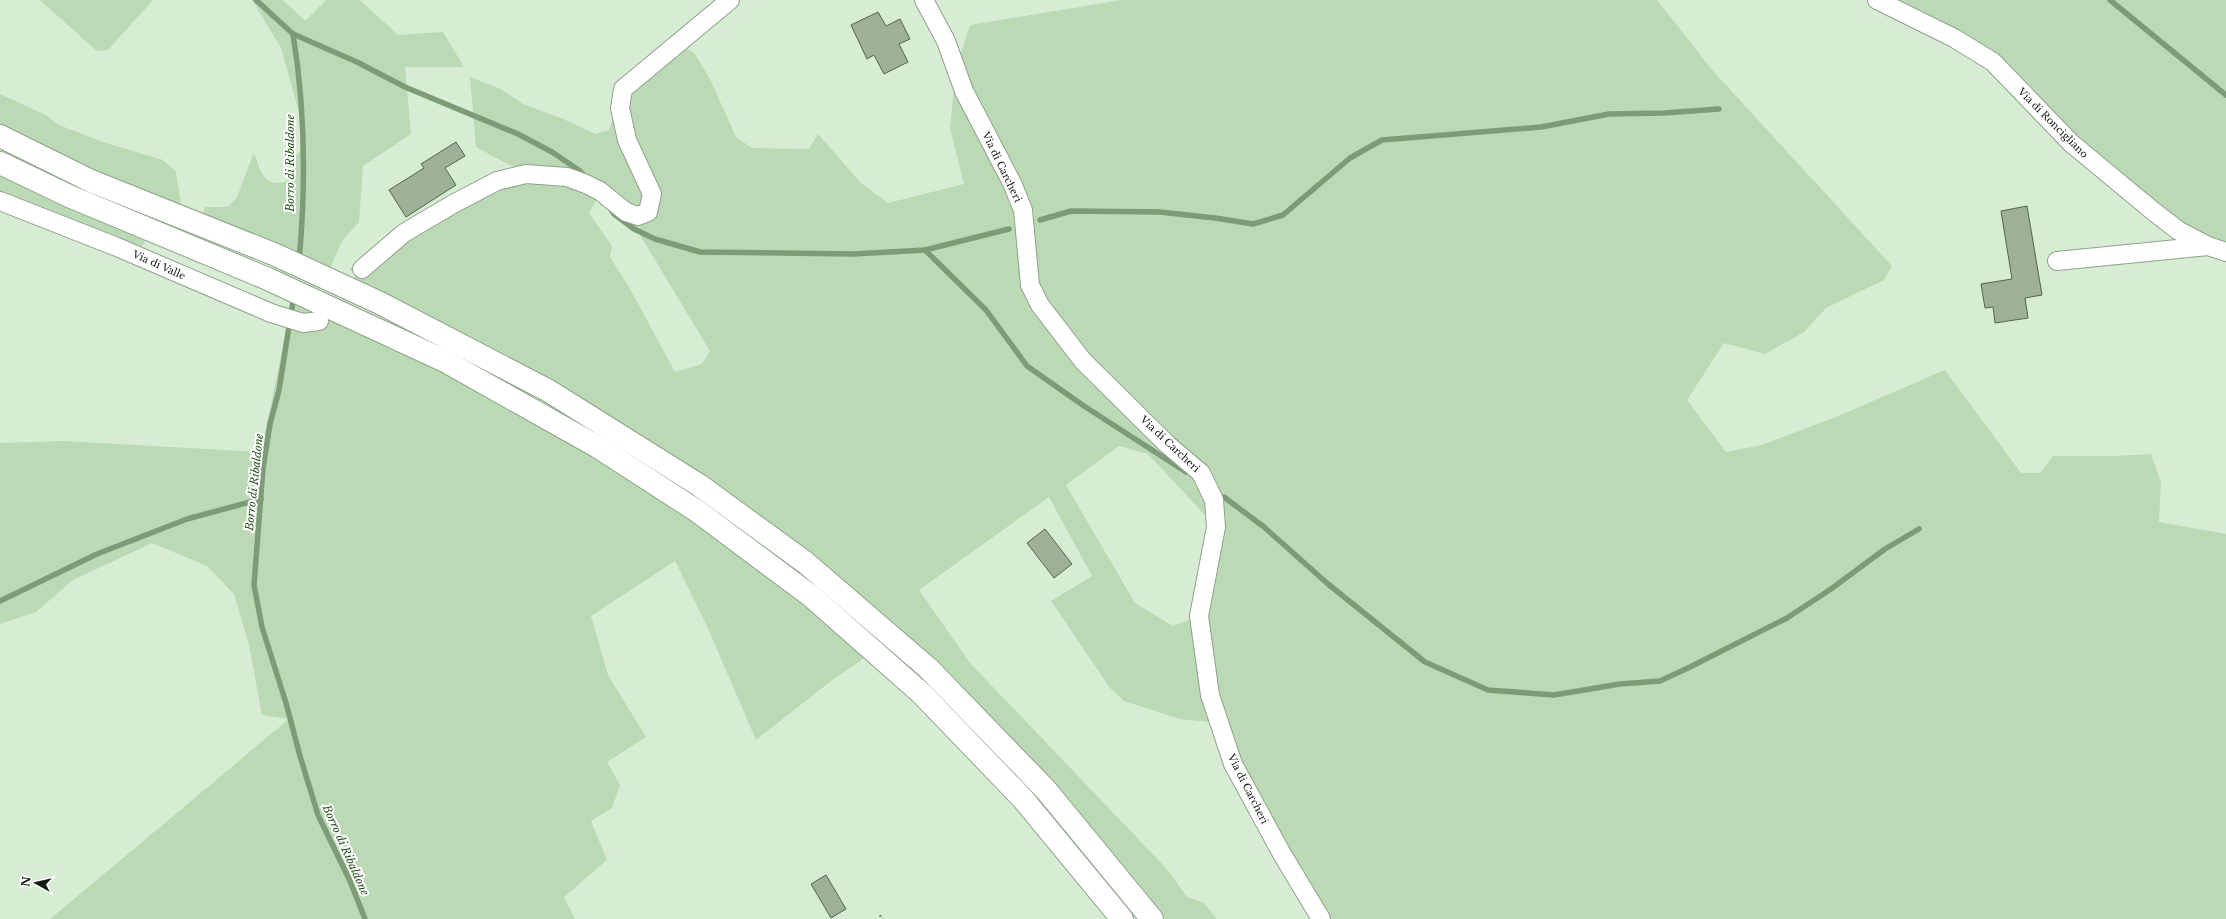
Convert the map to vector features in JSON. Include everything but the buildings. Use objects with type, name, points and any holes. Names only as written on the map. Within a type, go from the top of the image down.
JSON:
[{"type":"highway","points":[[0,136],[91,181],[276,255],[380,303],[549,391],[700,485],[806,563],[928,668],[1046,790],[1152,919]]},
{"type":"highway","points":[[0,163],[69,196],[268,279],[445,361],[598,448],[696,510],[811,596],[922,693],[1023,799],[1122,919]]},
{"type":"street","points":[[362,269],[404,233],[453,204],[497,181],[526,174],[567,177],[600,191],[626,212],[638,216],[648,212],[652,204],[652,194],[627,140],[620,108],[622,89],[730,0]]},
{"type":"street","name":"Via di Carcheri","points":[[924,0],[946,42],[964,91],[1012,183],[1023,210],[1030,285],[1040,305],[1082,361],[1168,444],[1201,473],[1214,500],[1216,527],[1199,616],[1210,695],[1233,764],[1282,854],[1321,919]]},
{"type":"street","name":"Via di Roncigliano","points":[[1877,0],[1954,38],[1993,62],[2071,143],[2174,227],[2208,246],[2226,252]]},
{"type":"street","name":"Via di Valle","points":[[0,201],[117,247],[228,295],[290,319],[303,323],[319,321]]},
{"type":"street","points":[[2057,261],[2208,246]]},
{"type":"path","points":[[880,915],[882,919]]},
{"type":"green space","points":[[40,0],[153,0],[108,50],[97,51]]},
{"type":"green space","points":[[252,0],[283,0],[305,21],[326,0],[360,0],[398,35],[443,32],[464,67],[405,67],[411,134],[363,166],[359,222],[342,241],[326,278],[199,225],[205,207],[228,207],[237,197],[254,152],[258,165],[264,176],[268,180],[279,183],[287,181],[290,165],[302,148],[301,119],[281,48]]},
{"type":"green space","points":[[1122,0],[1657,0],[1714,72],[1892,266],[1884,280],[1826,308],[1804,332],[1765,354],[1724,343],[1687,400],[1726,452],[1762,445],[1843,414],[1945,370],[2021,473],[2040,473],[2053,456],[2116,456],[2151,454],[2161,483],[2159,522],[2226,534],[2226,919],[1321,919],[1219,723],[1180,719],[1124,701],[1110,688],[1051,601],[1092,576],[1049,497],[919,590],[970,663],[1166,868],[1187,897],[1204,903],[1217,919],[1152,919],[982,723],[699,485],[346,288],[362,269],[404,233],[526,174],[476,147],[470,77],[501,89],[523,104],[563,119],[596,134],[609,130],[623,89],[677,43],[694,53],[709,77],[736,137],[752,148],[809,149],[818,134],[861,183],[888,203],[964,184],[950,128],[956,68],[970,25]],"holes":[[[600,191],[626,212],[710,351],[702,364],[675,372],[629,287],[610,257],[612,246],[589,213]],[[1119,446],[1148,454],[1216,527],[1199,616],[1173,626],[1135,603],[1066,485]]]},
{"type":"green space","points":[[1877,0],[2226,0],[2226,252],[2179,231],[1993,62]]},
{"type":"green space","points":[[0,94],[46,115],[59,125],[103,142],[163,160],[176,172],[183,218],[0,136]]},
{"type":"green space","points":[[0,163],[151,230],[137,256],[0,201]]},
{"type":"green space","points":[[300,293],[546,417],[875,651],[831,681],[756,740],[706,624],[675,561],[591,616],[608,675],[646,737],[607,762],[620,785],[612,808],[591,821],[607,860],[564,897],[575,919],[50,919],[289,719],[262,715],[249,645],[234,594],[207,566],[152,543],[73,580],[36,612],[0,624],[0,443],[65,441],[261,452],[286,332]]},
{"type":"waterway","points":[[256,0],[293,34],[357,62],[405,87],[518,134],[552,152],[580,171],[586,178]]},
{"type":"waterway","points":[[2110,0],[2226,95]]},
{"type":"waterway","name":"Borro di Ribaldone","points":[[293,34],[300,90],[303,147],[303,204],[299,261]]},
{"type":"waterway","points":[[1040,220],[1071,211],[1160,212],[1253,224],[1283,215],[1350,158],[1382,140],[1541,127],[1609,114],[1664,113],[1719,109]]},
{"type":"waterway","points":[[610,208],[614,214],[634,229],[655,239],[700,252],[854,254],[925,250],[1009,229]]},
{"type":"waterway","points":[[925,250],[986,310],[1027,366],[1084,406],[1186,472]]},
{"type":"waterway","name":"Borro di Ribaldone","points":[[294,295],[279,390],[270,424],[263,468],[254,585],[262,627],[286,703],[318,815],[350,881],[365,919]]},
{"type":"waterway","points":[[1224,497],[1264,527],[1328,584],[1425,662],[1488,690],[1554,695],[1620,684],[1660,681],[1787,618],[1831,589],[1885,549],[1919,529]]},
{"type":"waterway","points":[[0,601],[97,554],[187,519],[261,499]]},
{"type":"tunnel","points":[[322,317],[362,269]]}]
